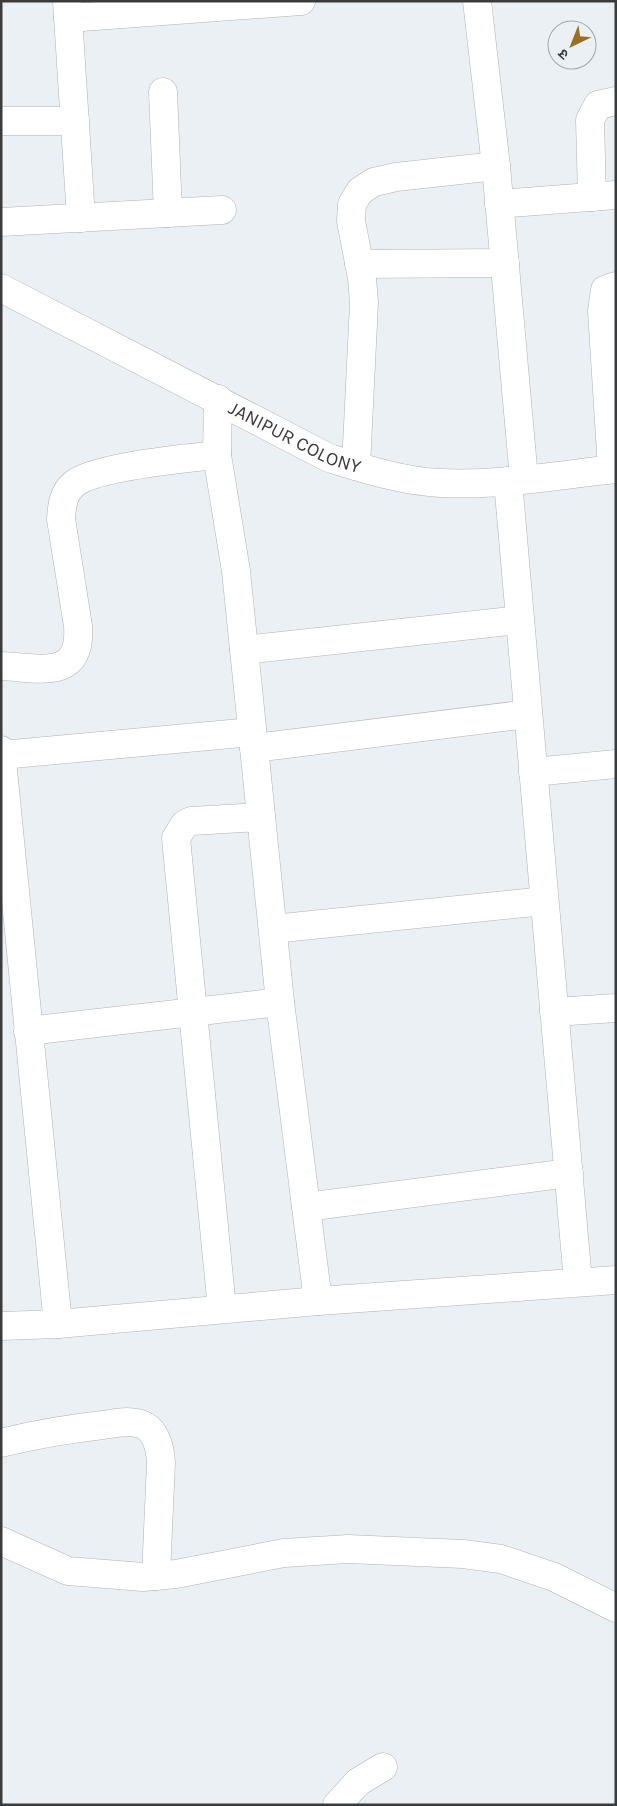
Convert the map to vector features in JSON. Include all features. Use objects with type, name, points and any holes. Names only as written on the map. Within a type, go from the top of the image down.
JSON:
[{"type":"street","points":[[81,218],[67,10],[301,1]]},
{"type":"street","points":[[477,1],[505,263],[516,480],[519,620],[578,1282]]},
{"type":"street","points":[[163,92],[168,213]]},
{"type":"street","points":[[499,204],[604,196],[590,120],[598,105],[616,101]]},
{"type":"street","points":[[1,121],[75,120]]},
{"type":"street","points":[[356,466],[364,326],[362,278],[351,221],[352,204],[360,191],[374,182],[396,177],[496,166]]},
{"type":"street","points":[[1,222],[222,210]]},
{"type":"street","points":[[359,264],[505,263]]},
{"type":"street","points":[[614,469],[610,360],[602,298],[605,290],[616,286]]},
{"type":"street","name":"JANIPUR COLONY","points":[[1,288],[329,458],[356,466],[391,476],[440,483],[516,480],[614,469]]},
{"type":"street","points":[[218,399],[217,455],[236,571],[280,1002],[318,1301]]},
{"type":"street","points":[[1,666],[56,668],[67,662],[76,653],[79,644],[78,626],[61,519],[62,505],[67,492],[75,483],[90,475],[130,467],[217,455]]},
{"type":"street","points":[[244,650],[519,620]]},
{"type":"street","points":[[2,755],[253,740],[528,714]]},
{"type":"street","points":[[1,750],[10,942],[28,1032],[58,1324]]},
{"type":"street","points":[[533,772],[616,764]]},
{"type":"street","points":[[222,1309],[176,838],[184,825],[191,821],[261,817]]},
{"type":"street","points":[[272,929],[544,902]]},
{"type":"street","points":[[28,1032],[280,1002]]},
{"type":"street","points":[[554,1012],[616,1008]]},
{"type":"street","points":[[306,1207],[569,1173]]},
{"type":"street","points":[[3,1330],[318,1301],[616,1280]]},
{"type":"street","points":[[1,1443],[48,1431],[129,1422],[142,1424],[153,1433],[160,1446],[161,1462],[156,1576]]},
{"type":"street","points":[[1,1541],[68,1571],[117,1576],[156,1576],[284,1553],[348,1549],[463,1554],[501,1560],[554,1577],[616,1608]]},
{"type":"street","points":[[337,1805],[358,1782],[383,1767]]}]
